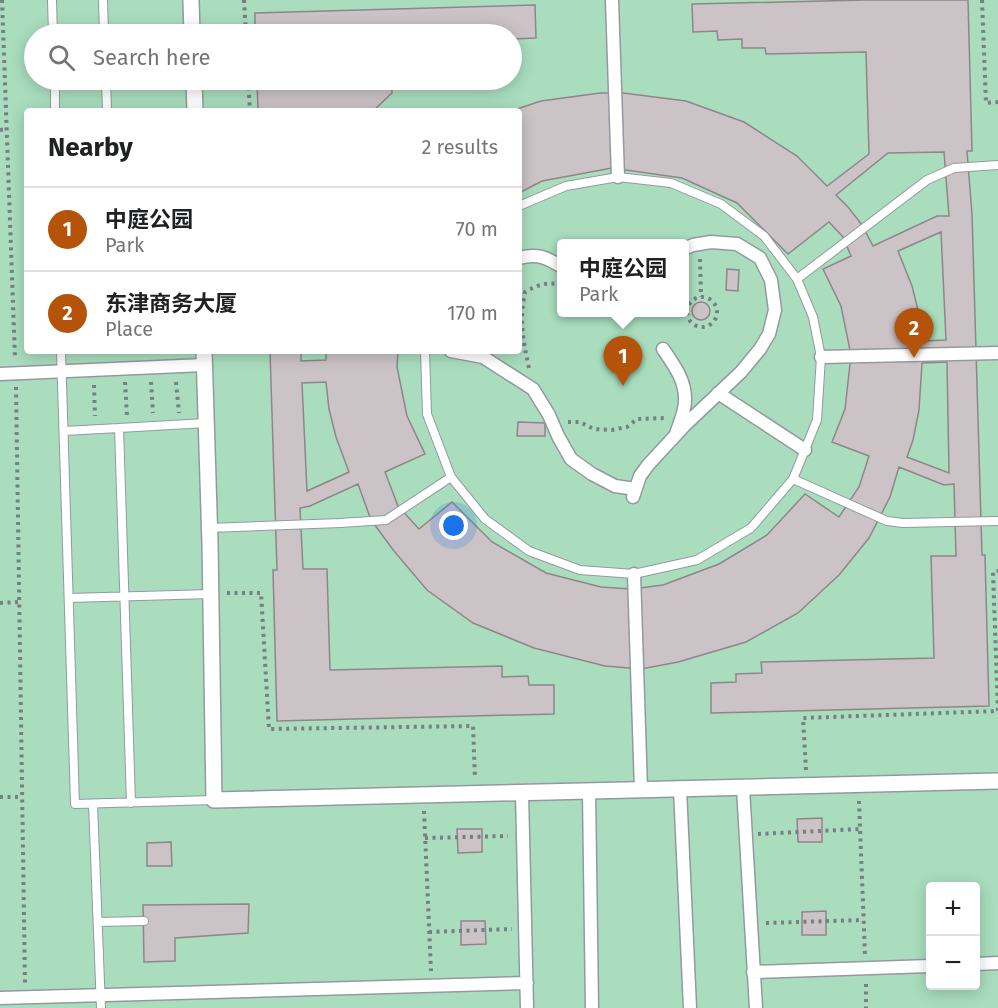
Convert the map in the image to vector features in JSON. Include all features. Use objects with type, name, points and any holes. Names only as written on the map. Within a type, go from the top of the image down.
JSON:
[{"type":"street","points":[[191,0],[192,24]]},
{"type":"street","points":[[612,0],[618,177]]},
{"type":"street","points":[[194,90],[195,108]]},
{"type":"street","points":[[467,354],[483,357],[533,389],[571,459],[592,474],[634,493],[640,476],[760,350],[769,334],[775,310],[771,280],[760,258],[737,244],[711,242],[689,247]]},
{"type":"street","points":[[522,257],[529,255],[547,257],[557,264]]},
{"type":"street","points":[[663,349],[683,382],[685,403],[675,437]]},
{"type":"street","points":[[821,357],[998,353]]},
{"type":"street","points":[[0,375],[175,366],[204,358],[214,800],[998,781]]},
{"type":"street","points":[[718,393],[805,450]]},
{"type":"street","points":[[634,574],[641,790]]},
{"type":"street","points":[[743,788],[756,1008]]},
{"type":"street","points":[[680,789],[690,1008]]},
{"type":"street","points":[[589,791],[592,1008]]},
{"type":"street","points":[[522,793],[527,1008]]},
{"type":"street","points":[[980,964],[998,963]]},
{"type":"street","points":[[753,972],[926,966]]},
{"type":"street","points":[[0,998],[25,997],[101,1002],[526,983]]},
{"type":"lane","points":[[52,0],[53,24]]},
{"type":"lane","points":[[103,0],[104,24]]},
{"type":"lane","points":[[54,90],[55,108]]},
{"type":"lane","points":[[106,90],[107,108]]},
{"type":"lane","points":[[797,279],[927,180],[954,168],[998,165]]},
{"type":"lane","points":[[425,354],[427,414],[451,477],[485,519],[529,551],[580,570],[634,574],[697,560],[751,528],[793,479],[817,420],[821,357],[813,317],[797,279],[764,236],[722,204],[671,183],[618,177],[566,186],[522,205]]},
{"type":"lane","points":[[61,354],[75,804],[214,800]]},
{"type":"lane","points":[[64,431],[206,423]]},
{"type":"lane","points":[[119,428],[131,803]]},
{"type":"lane","points":[[209,528],[386,520],[451,477]]},
{"type":"lane","points":[[793,479],[886,521],[903,523],[998,521]]},
{"type":"lane","points":[[69,598],[211,594]]},
{"type":"lane","points":[[93,804],[101,1002]]},
{"type":"lane","points":[[98,922],[144,921]]},
{"type":"path","points":[[2,0],[16,374],[25,997]]},
{"type":"path","points":[[244,0],[245,24]]},
{"type":"path","points":[[982,0],[986,103],[998,102]]},
{"type":"path","points":[[249,90],[250,108]]},
{"type":"path","points":[[0,129],[6,129]]},
{"type":"path","points":[[700,244],[701,297]]},
{"type":"path","points":[[522,304],[525,292],[533,287],[547,282],[557,284]]},
{"type":"path","points":[[689,306],[693,300],[701,297],[711,299],[717,307],[713,322],[704,326],[694,324],[689,316]]},
{"type":"path","points":[[522,332],[533,389]]},
{"type":"path","points":[[175,366],[180,425]]},
{"type":"path","points":[[150,368],[154,426]]},
{"type":"path","points":[[125,369],[128,427]]},
{"type":"path","points":[[94,370],[95,429]]},
{"type":"path","points":[[552,423],[580,422],[594,429],[612,430],[627,427],[637,418],[681,417]]},
{"type":"path","points":[[806,786],[803,718],[998,711],[993,572],[998,572]]},
{"type":"path","points":[[211,594],[261,593],[269,729],[473,726],[475,794]]},
{"type":"path","points":[[0,603],[20,602]]},
{"type":"path","points":[[858,785],[866,1008]]},
{"type":"path","points":[[423,795],[432,986]]},
{"type":"path","points":[[0,797],[22,797]]},
{"type":"path","points":[[746,834],[860,829]]},
{"type":"path","points":[[425,838],[523,835]]},
{"type":"path","points":[[751,924],[863,920]]},
{"type":"path","points":[[429,932],[525,929]]},
{"type":"green space","points":[[0,0],[998,0],[998,1008],[0,1008]]},
{"type":"building","points":[[968,0],[972,151],[967,151],[972,214],[989,706],[711,713],[711,683],[736,682],[736,674],[762,673],[761,662],[934,658],[931,556],[956,556],[954,484],[944,485],[899,467],[890,497],[869,538],[839,575],[798,613],[746,642],[678,662],[641,669],[605,666],[534,648],[473,623],[427,590],[394,551],[371,520],[358,484],[310,506],[300,508],[303,569],[327,569],[330,670],[502,666],[502,677],[528,676],[529,685],[554,685],[554,714],[277,721],[273,570],[277,570],[270,354],[301,354],[301,361],[326,360],[326,354],[398,354],[397,367],[407,416],[425,454],[385,472],[398,506],[419,529],[452,502],[492,542],[546,573],[601,587],[632,589],[663,585],[719,564],[767,535],[805,494],[839,517],[859,487],[869,456],[832,442],[845,409],[851,355],[841,306],[823,269],[851,256],[843,237],[829,222],[788,254],[737,203],[682,178],[612,168],[542,181],[522,191],[522,108],[520,108],[541,101],[600,93],[623,93],[686,101],[744,122],[797,156],[827,186],[869,154],[866,52],[766,54],[765,48],[742,48],[742,39],[718,40],[717,31],[693,32],[692,4]],"holes":[[[944,152],[949,216],[937,216],[873,246],[862,225],[836,195],[888,153]],[[941,232],[946,340],[921,341],[919,314],[912,286],[898,251]],[[947,362],[949,473],[907,457],[919,410],[922,363]],[[326,382],[329,409],[336,437],[349,472],[307,491],[302,383]]]},
{"type":"building","points":[[535,5],[536,38],[522,39],[522,24],[255,24],[255,13]]},
{"type":"building","points":[[257,90],[392,90],[392,93],[376,108],[258,108]]},
{"type":"building","points":[[727,269],[739,270],[738,291],[726,290]]},
{"type":"building","points":[[697,302],[705,302],[710,307],[708,318],[697,320],[692,315],[692,307]]},
{"type":"building","points":[[518,422],[545,423],[545,436],[517,436]]},
{"type":"building","points":[[822,818],[822,842],[798,842],[797,819]]},
{"type":"building","points":[[457,829],[482,829],[482,852],[458,853]]},
{"type":"building","points":[[171,842],[172,866],[147,866],[147,843]]},
{"type":"building","points":[[249,904],[248,933],[175,938],[175,961],[144,962],[143,905]]},
{"type":"building","points":[[826,911],[826,935],[802,935],[802,912]]},
{"type":"building","points":[[461,921],[485,921],[486,944],[461,945]]},
{"type":"place","name":"东津商务大厦","points":[[914,358]]},
{"type":"place","name":"中庭公园","points":[[623,386]]}]
